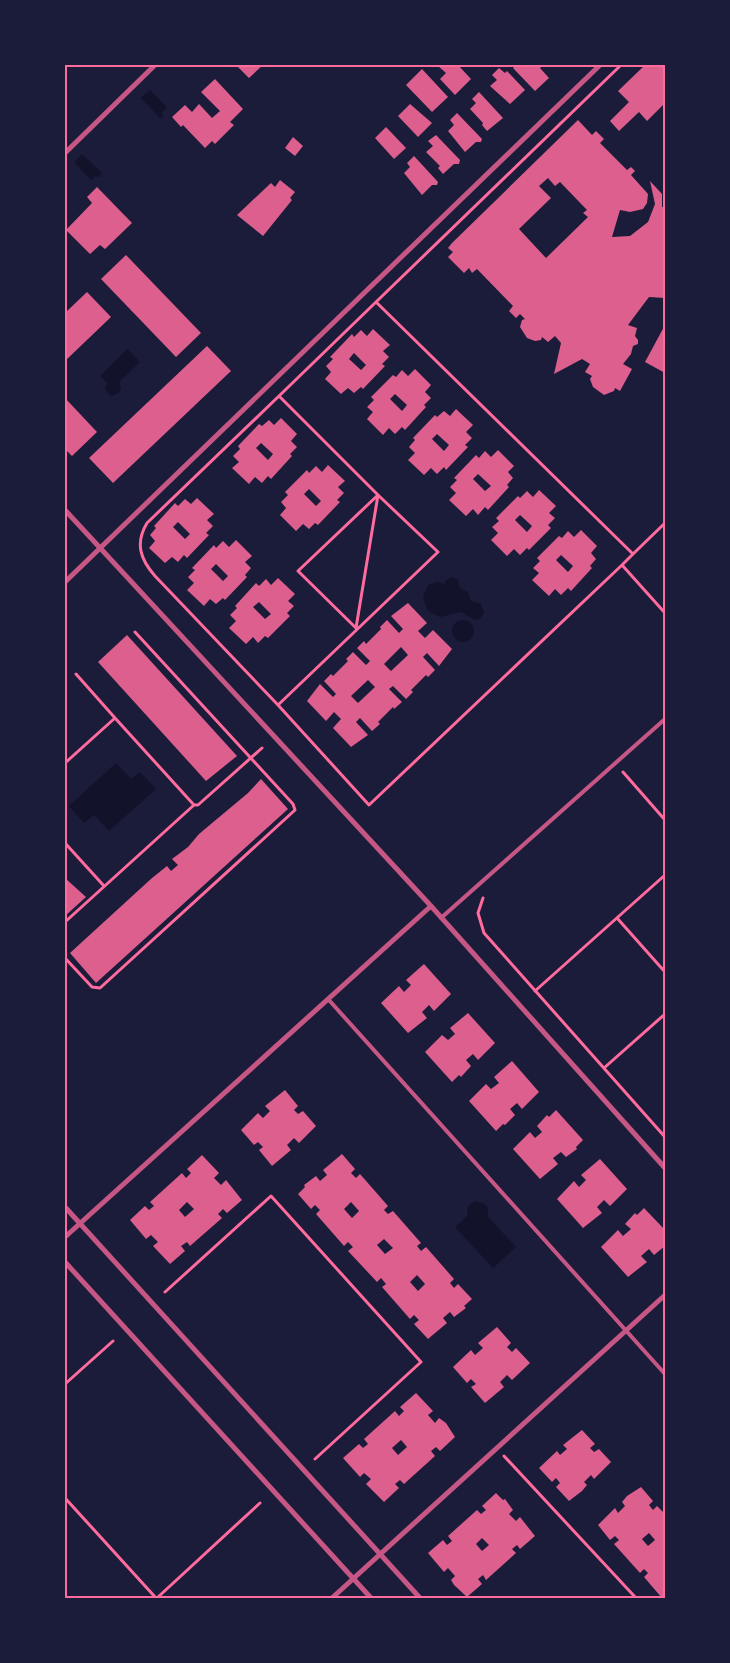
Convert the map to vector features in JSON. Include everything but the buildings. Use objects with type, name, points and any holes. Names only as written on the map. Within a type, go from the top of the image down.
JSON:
[{"type":"street","points":[[65,153],[155,65]]},
{"type":"street","points":[[65,582],[600,65]]},
{"type":"street","points":[[65,510],[431,906],[665,1168]]},
{"type":"street","points":[[65,1237],[431,906]]},
{"type":"street","points":[[65,1208],[420,1598]]},
{"type":"street","points":[[65,1262],[371,1598]]},
{"type":"street","points":[[332,1598],[498,1449],[665,1295]]},
{"type":"lane","points":[[441,918],[665,719]]},
{"type":"lane","points":[[328,998],[665,1374]]},
{"type":"path","points":[[621,65],[147,523],[140,542],[144,562],[155,576],[278,705],[369,805],[665,523]]},
{"type":"path","points":[[376,302],[634,554]]},
{"type":"path","points":[[278,705],[356,628],[438,552],[279,396]]},
{"type":"path","points":[[356,628],[298,571],[378,495]]},
{"type":"path","points":[[356,628],[378,495]]},
{"type":"path","points":[[622,565],[665,613]]},
{"type":"path","points":[[65,958],[92,987],[100,988],[293,812],[294,804],[135,632]]},
{"type":"path","points":[[76,674],[194,805]]},
{"type":"path","points":[[65,763],[115,718]]},
{"type":"path","points":[[65,922],[194,805],[198,805],[262,748]]},
{"type":"path","points":[[622,772],[665,820]]},
{"type":"path","points":[[65,843],[104,886]]},
{"type":"path","points":[[535,992],[665,875]]},
{"type":"path","points":[[617,918],[665,972]]},
{"type":"path","points":[[484,933],[665,1136]]},
{"type":"path","points":[[604,1068],[665,1014]]},
{"type":"path","points":[[165,1292],[271,1196],[421,1362],[315,1459]]},
{"type":"path","points":[[65,1384],[113,1341]]},
{"type":"path","points":[[498,1449],[636,1598]]},
{"type":"path","points":[[65,1498],[157,1598],[260,1503]]},
{"type":"shaded area","points":[[150,90],[167,107],[162,112],[163,118],[160,118],[141,98]]},
{"type":"shaded area","points":[[82,154],[101,172],[100,177],[96,176],[91,180],[74,162]]},
{"type":"shaded area","points":[[127,349],[140,362],[119,382],[121,387],[119,393],[111,396],[105,389],[107,383],[100,376]]},
{"type":"shaded area","points":[[452,577],[458,579],[460,588],[468,592],[471,601],[481,604],[484,613],[480,619],[475,620],[461,612],[440,617],[428,611],[423,597],[428,585],[437,582],[444,584],[446,580]]},
{"type":"shaded area","points":[[463,620],[471,623],[474,631],[471,639],[463,642],[455,639],[452,631],[455,623]]},
{"type":"shaded area","points":[[116,763],[131,779],[140,772],[156,789],[109,831],[94,815],[84,823],[69,806]]},
{"type":"shaded area","points":[[475,1201],[485,1204],[488,1208],[488,1217],[516,1247],[493,1268],[455,1227],[467,1216],[468,1206]]}]
